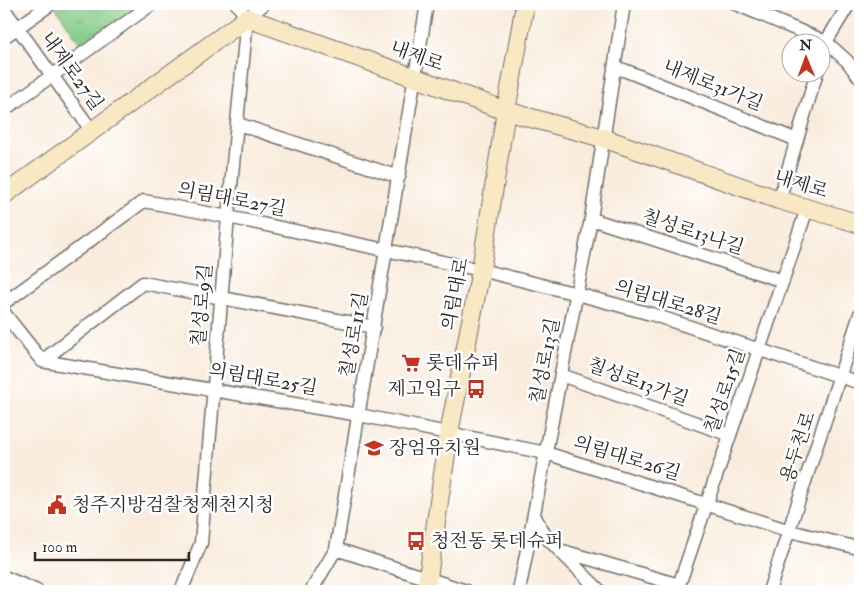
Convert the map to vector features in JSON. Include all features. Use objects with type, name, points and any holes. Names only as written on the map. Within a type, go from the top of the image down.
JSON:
[{"type":"street","points":[[4,37],[51,4]]},
{"type":"street","points":[[4,110],[152,4]]},
{"type":"street","points":[[237,4],[247,18]]},
{"type":"street","points":[[4,195],[264,4]]},
{"type":"street","name":"칠성로11길","points":[[311,591],[336,549],[427,4]]},
{"type":"street","name":"의림대로","points":[[427,585],[449,432],[481,270],[525,4]]},
{"type":"street","name":"칠성로13길","points":[[519,591],[591,218],[624,4]]},
{"type":"street","points":[[736,4],[802,32]]},
{"type":"street","points":[[832,32],[849,4]]},
{"type":"street","name":"내제로27길","points":[[4,9],[92,131]]},
{"type":"street","name":"내제로","points":[[247,18],[506,111],[603,138],[778,200],[860,224]]},
{"type":"street","name":"칠성로9길","points":[[181,591],[201,543],[228,217],[247,18]]},
{"type":"street","points":[[832,47],[847,61],[860,78]]},
{"type":"street","name":"내제로31가길","points":[[614,68],[624,70],[797,140]]},
{"type":"street","points":[[778,200],[814,82]]},
{"type":"street","points":[[238,124],[399,177]]},
{"type":"street","name":"의림대로27길","points":[[4,303],[144,202],[228,217],[481,270]]},
{"type":"street","name":"칠성로15길","points":[[559,550],[678,588],[807,209]]},
{"type":"street","name":"칠성로13나길","points":[[591,218],[783,281]]},
{"type":"street","name":"의림대로28길","points":[[481,270],[651,314],[860,383]]},
{"type":"street","points":[[4,313],[42,361],[143,283],[374,327]]},
{"type":"street","name":"용두천로","points":[[768,591],[790,531],[860,314]]},
{"type":"street","name":"의림대로25길","points":[[42,361],[449,432]]},
{"type":"street","name":"칠성로13가길","points":[[561,375],[730,435]]},
{"type":"street","name":"의림대로26길","points":[[449,432],[546,453],[790,531],[854,547],[860,546]]},
{"type":"street","points":[[534,515],[546,537],[600,591]]},
{"type":"street","points":[[336,549],[427,585],[466,591]]},
{"type":"street","points":[[7,583],[37,591]]},
{"type":"green space","points":[[62,4],[150,4],[84,50],[56,8]]},
{"type":"place","name":"롯데슈퍼","points":[[411,363]]},
{"type":"place","name":"제고입구","points":[[476,389]]},
{"type":"place","name":"장엄유치원","points":[[374,448]]},
{"type":"place","name":"청주지방검찰청제천지청","points":[[57,505]]},
{"type":"place","name":"청전동 롯데슈퍼","points":[[416,541]]}]
